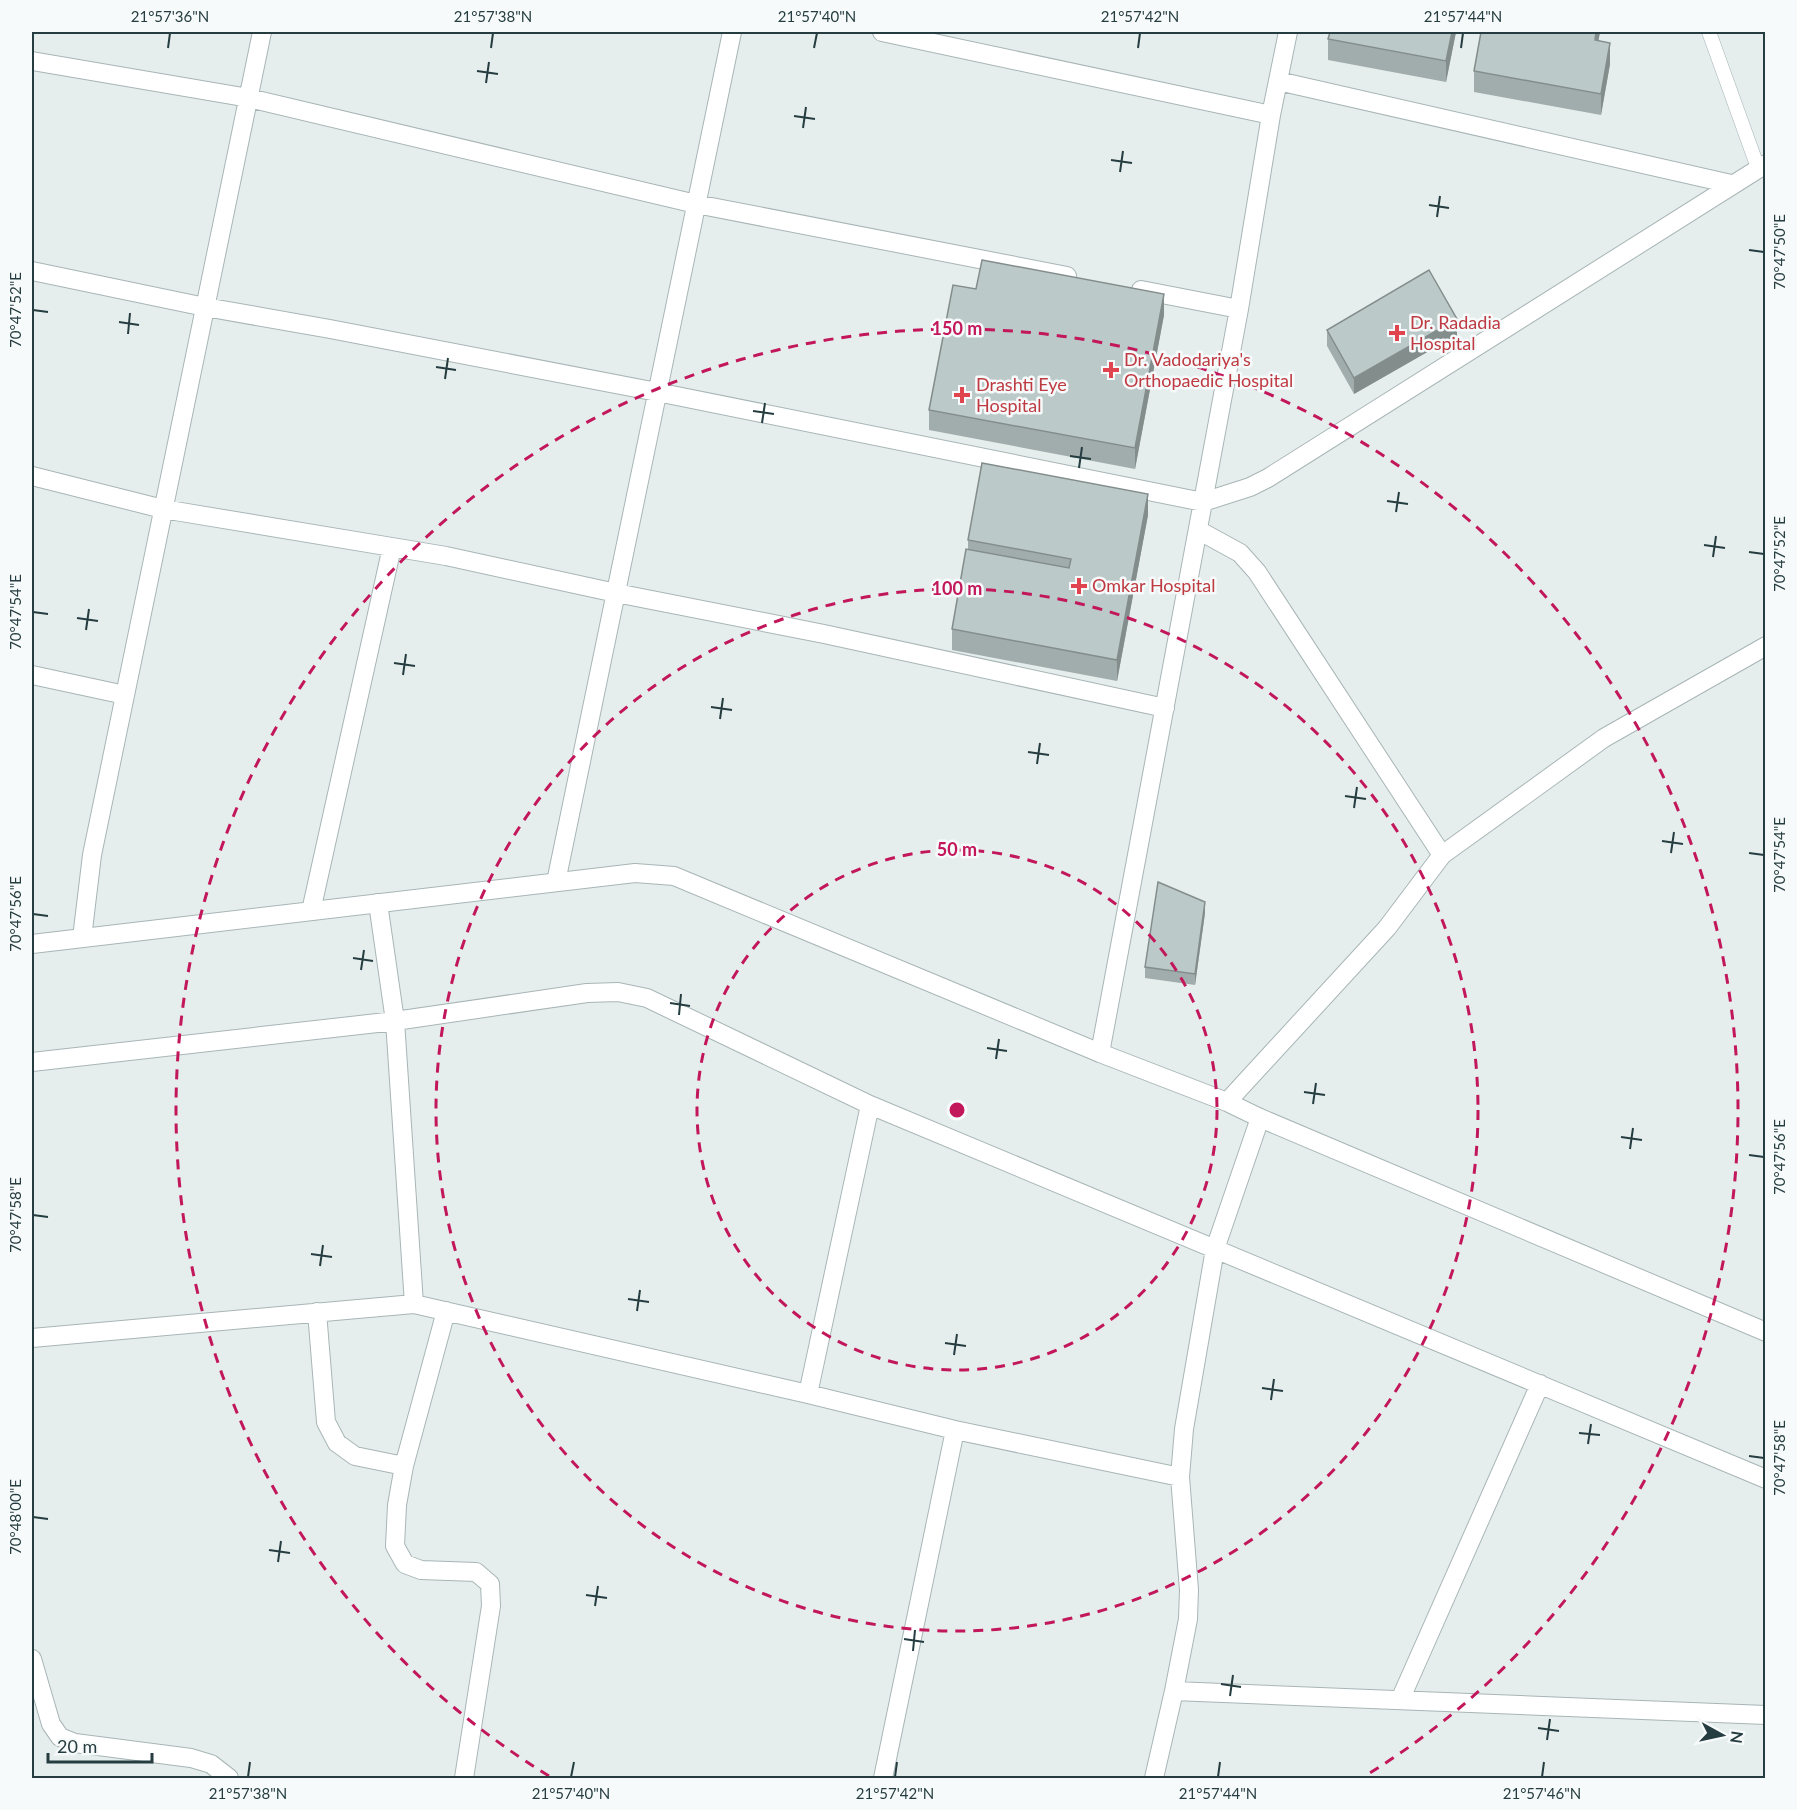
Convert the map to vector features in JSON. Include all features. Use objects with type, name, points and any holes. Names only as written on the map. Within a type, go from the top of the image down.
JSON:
[{"type":"street","points":[[82,938],[92,855],[262,32]]},
{"type":"street","points":[[556,882],[732,32]]},
{"type":"street","points":[[882,32],[1270,115]]},
{"type":"street","points":[[1100,1053],[1239,309],[1270,115],[1288,32]]},
{"type":"street","points":[[32,61],[249,98],[696,204],[1089,280]]},
{"type":"street","points":[[1278,81],[1731,184]]},
{"type":"street","points":[[32,271],[205,308],[330,329],[657,392],[1203,502],[1250,488],[1268,478],[1762,166]]},
{"type":"street","points":[[1124,287],[1239,309]]},
{"type":"street","points":[[32,476],[164,509],[446,556],[616,593],[824,634],[1164,708]]},
{"type":"street","points":[[1198,530],[1240,554],[1257,572],[1442,855]]},
{"type":"street","points":[[311,911],[392,547]]},
{"type":"street","points":[[1227,1102],[1387,928],[1442,855],[1604,738],[1766,645]]},
{"type":"street","points":[[32,675],[125,695]]},
{"type":"street","points":[[32,944],[635,873],[674,876],[1100,1053],[1227,1102],[1766,1332]]},
{"type":"street","points":[[378,903],[395,1022],[414,1304]]},
{"type":"street","points":[[32,1062],[395,1022],[587,993],[618,992],[646,998],[870,1104],[1766,1479]]},
{"type":"street","points":[[808,1394],[870,1104]]},
{"type":"street","points":[[1154,1779],[1188,1619],[1189,1590],[1180,1477],[1184,1429],[1215,1249],[1260,1118]]},
{"type":"street","points":[[32,1338],[414,1304],[955,1430],[1180,1477]]},
{"type":"street","points":[[446,1311],[404,1466],[397,1504],[396,1546],[405,1564],[421,1570],[476,1572],[490,1584],[491,1606],[464,1779]]},
{"type":"street","points":[[316,1312],[326,1422],[337,1443],[355,1456],[404,1466]]},
{"type":"street","points":[[1400,1700],[1540,1384]]},
{"type":"street","points":[[883,1779],[955,1430]]},
{"type":"street","points":[[32,1659],[51,1724],[60,1737],[75,1743],[191,1758],[211,1764],[229,1779]]},
{"type":"street","points":[[1174,1691],[1766,1715]]},
{"type":"lane","points":[[1708,32],[1762,166]]},
{"type":"building","points":[[1330,32],[1452,32],[1446,61],[1328,39]]},
{"type":"building","points":[[1481,32],[1596,32],[1595,40],[1610,43],[1601,94],[1474,71]]},
{"type":"building","points":[[982,260],[1164,294],[1135,448],[929,410],[953,285],[976,289]]},
{"type":"building","points":[[1429,270],[1457,319],[1354,378],[1327,330]]},
{"type":"building","points":[[982,463],[1148,494],[1117,660],[952,629],[966,549],[1069,568],[1071,559],[968,540]]},
{"type":"building","points":[[1158,882],[1205,902],[1195,974],[1145,967]]},
{"type":"place","name":"Dr. Radadia Hospital","points":[[1397,333]]},
{"type":"place","name":"Dr. Vadodariya's Orthopaedic Hospital","points":[[1111,370]]},
{"type":"place","name":"Drashti Eye Hospital","points":[[962,395]]},
{"type":"place","name":"Omkar Hospital","points":[[1079,586]]}]
